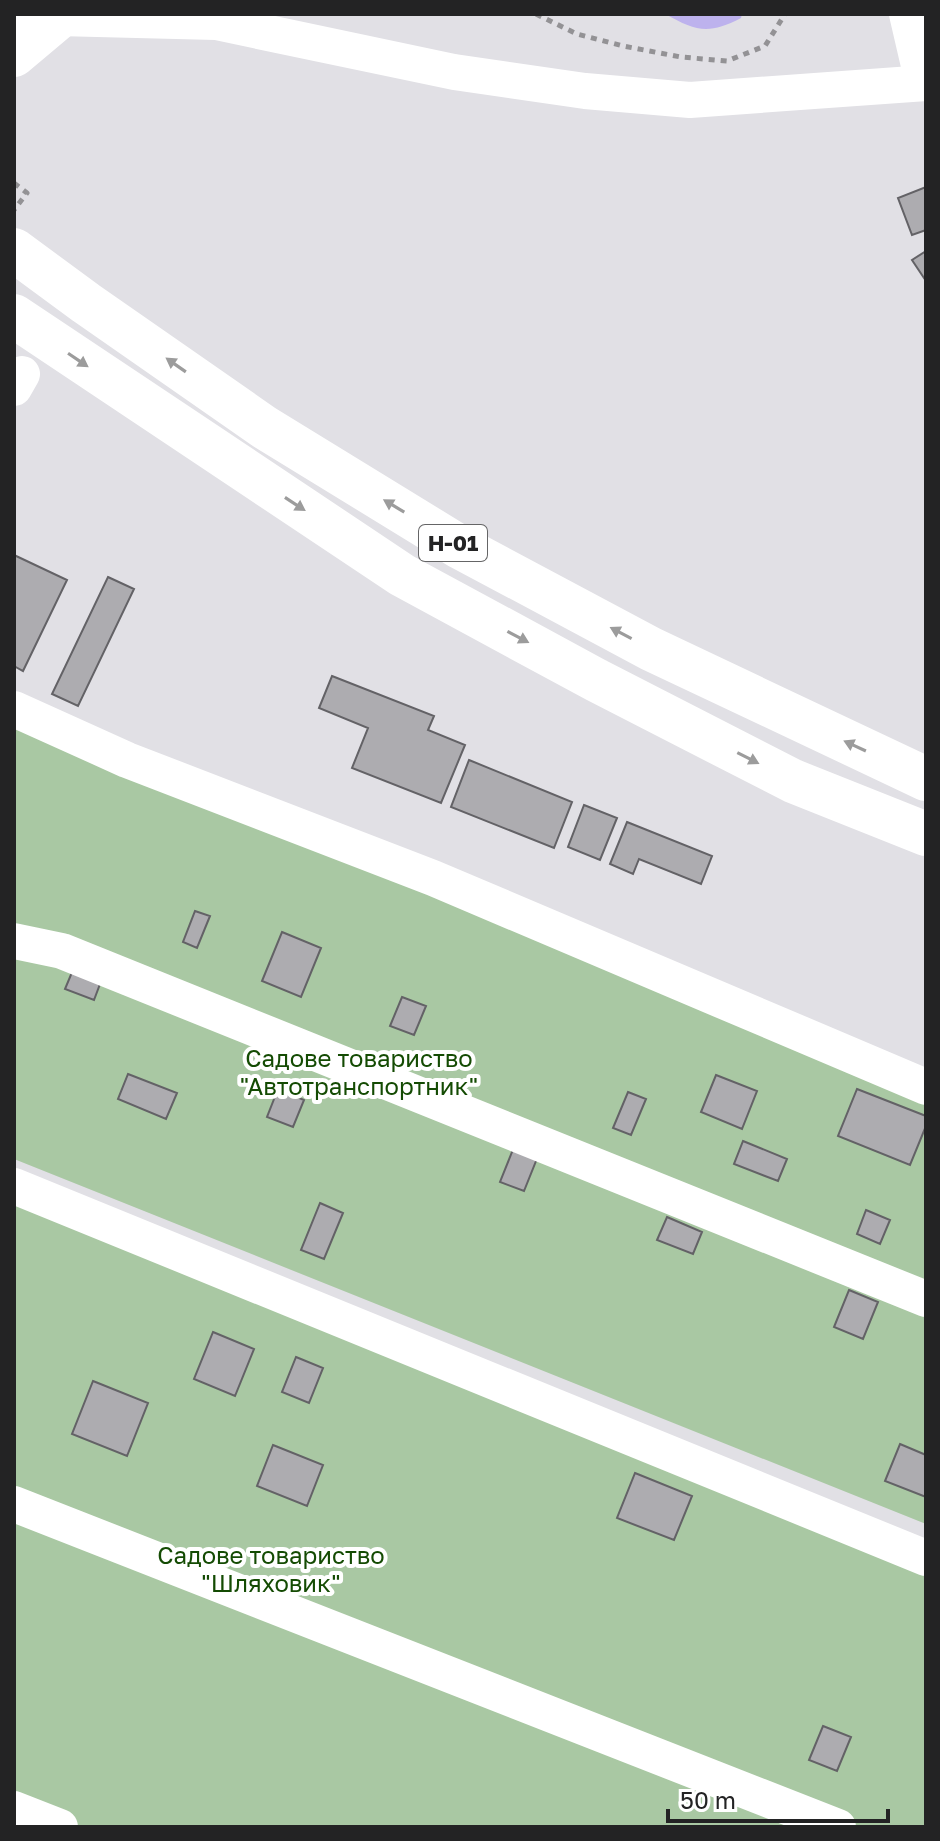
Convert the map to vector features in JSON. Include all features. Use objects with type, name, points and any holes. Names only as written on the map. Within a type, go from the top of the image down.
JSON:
[{"type":"main road","points":[[14,55],[58,18]]},
{"type":"main road","name":"Н-01","points":[[14,250],[264,427],[458,546],[651,649],[926,779]]},
{"type":"main road","name":"Н-01","points":[[14,316],[402,575],[596,680],[793,781],[926,834]]},
{"type":"street","points":[[14,20],[216,18],[454,72],[600,92],[690,100],[925,83],[907,14]]},
{"type":"street","points":[[14,709],[127,760],[433,878],[926,1087]]},
{"type":"street","points":[[14,941],[62,951],[926,1299]]},
{"type":"street","points":[[14,1186],[926,1558]]},
{"type":"street","points":[[14,1504],[838,1827]]},
{"type":"street","points":[[14,1809],[60,1827]]},
{"type":"path","points":[[536,14],[577,34],[623,46],[681,57],[727,61],[765,46],[785,14]]},
{"type":"path","points":[[14,183],[27,193],[14,210]]},
{"type":"green space","name":"Садове товариство \"Автотранспортник\"","points":[[14,709],[926,1082],[926,1524],[14,1159]]},
{"type":"green space","name":"Садове товариство \"Шляховик\"","points":[[14,1186],[926,1558],[926,1827],[14,1827]]},
{"type":"shaded area","points":[[665,14],[742,14],[741,18],[720,27],[702,29]]},
{"type":"building","points":[[926,187],[926,230],[912,235],[898,198]]},
{"type":"building","points":[[926,251],[926,281],[912,260]]},
{"type":"building","points":[[14,555],[67,580],[23,671],[14,666]]},
{"type":"building","points":[[108,577],[134,589],[78,706],[52,694]]},
{"type":"building","points":[[332,676],[434,716],[428,730],[465,745],[441,803],[352,768],[368,728],[319,708]]},
{"type":"building","points":[[469,760],[572,802],[554,848],[451,807]]},
{"type":"building","points":[[584,805],[617,818],[600,860],[568,847]]},
{"type":"building","points":[[627,822],[712,856],[701,884],[639,859],[633,874],[610,864]]},
{"type":"building","points":[[195,911],[210,916],[197,948],[183,942]]},
{"type":"building","points":[[282,932],[321,948],[301,997],[262,981]]},
{"type":"building","points":[[75,965],[103,976],[94,1000],[65,989]]},
{"type":"building","points":[[402,997],[426,1006],[414,1035],[390,1026]]},
{"type":"building","points":[[128,1074],[177,1093],[166,1119],[118,1099]]},
{"type":"building","points":[[716,1075],[757,1091],[742,1129],[701,1112]]},
{"type":"building","points":[[278,1089],[304,1100],[293,1127],[267,1117]]},
{"type":"building","points":[[857,1089],[926,1116],[926,1126],[910,1165],[838,1136]]},
{"type":"building","points":[[628,1092],[646,1099],[631,1135],[613,1128]]},
{"type":"building","points":[[743,1141],[787,1159],[778,1181],[734,1164]]},
{"type":"building","points":[[514,1147],[538,1156],[524,1191],[500,1182]]},
{"type":"building","points":[[320,1203],[343,1213],[324,1259],[301,1250]]},
{"type":"building","points":[[866,1210],[890,1220],[880,1244],[857,1234]]},
{"type":"building","points":[[667,1217],[702,1232],[693,1254],[657,1240]]},
{"type":"building","points":[[849,1290],[878,1302],[863,1339],[834,1327]]},
{"type":"building","points":[[213,1332],[254,1349],[235,1396],[194,1379]]},
{"type":"building","points":[[296,1357],[323,1368],[309,1403],[282,1392]]},
{"type":"building","points":[[93,1381],[148,1403],[127,1456],[72,1434]]},
{"type":"building","points":[[900,1444],[926,1455],[926,1497],[885,1481]]},
{"type":"building","points":[[273,1445],[323,1465],[307,1506],[257,1486]]},
{"type":"building","points":[[635,1473],[692,1496],[674,1540],[617,1518]]},
{"type":"building","points":[[823,1726],[851,1737],[837,1771],[809,1760]]}]
